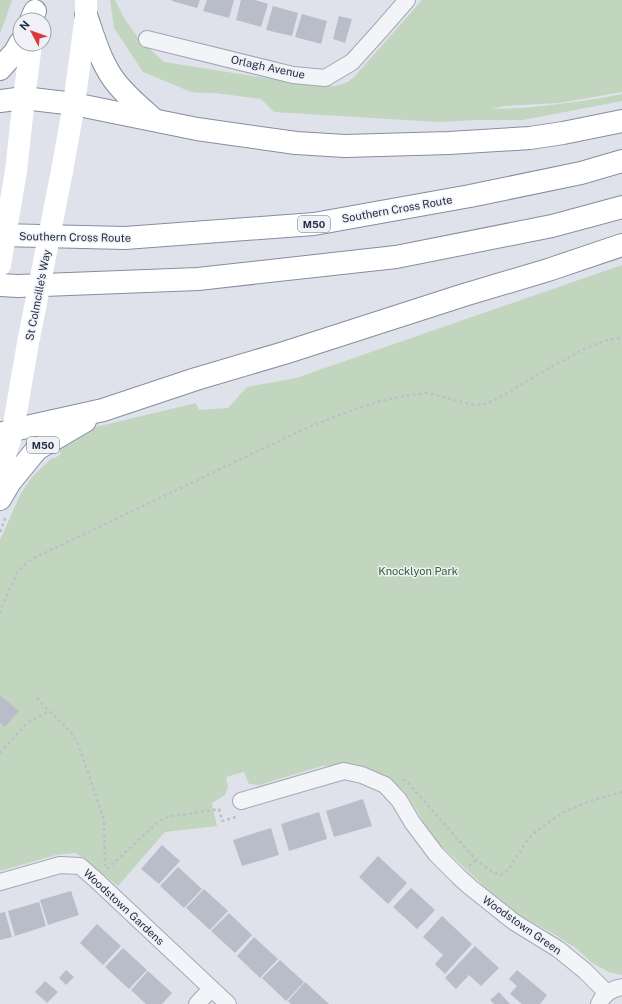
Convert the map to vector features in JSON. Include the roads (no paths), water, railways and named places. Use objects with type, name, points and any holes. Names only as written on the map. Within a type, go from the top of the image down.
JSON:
[{"type":"main road","name":"St Colmcille's Way","points":[[0,471],[7,432],[28,343],[62,171],[74,104],[86,7]]},
{"type":"main road","points":[[86,7],[104,63],[110,74],[118,85],[153,119]]},
{"type":"main road","points":[[0,69],[15,52]]},
{"type":"main road","points":[[0,265],[16,170],[30,52]]},
{"type":"main road","points":[[0,101],[24,98],[74,104],[197,129],[296,143],[345,146],[449,143],[530,138],[622,121]]},
{"type":"main road","name":"Southern Cross Route","points":[[0,235],[125,238],[314,224],[492,192],[581,173],[622,161]]},
{"type":"main road","points":[[0,285],[18,286],[198,279],[396,257],[552,226],[622,208]]},
{"type":"main road","name":"M50","points":[[7,432],[103,410],[196,379],[548,270],[622,245]]},
{"type":"main road","name":"M50","points":[[0,499],[10,482],[36,449],[103,410]]},
{"type":"street","name":"Orlagh Avenue","points":[[147,39],[293,75],[325,78],[352,62],[407,0]]},
{"type":"street","name":"Woodstown Green","points":[[242,808],[344,772],[362,775],[385,784],[399,800],[412,822],[436,854],[470,888],[514,922],[558,949],[585,971],[609,995]]},
{"type":"street","name":"Woodstown Gardens","points":[[0,882],[60,865],[80,866],[228,1004]]},
{"type":"street","points":[[197,1004],[211,989]]},
{"type":"park label","name":"Knocklyon Park","points":[[418,571]]}]
